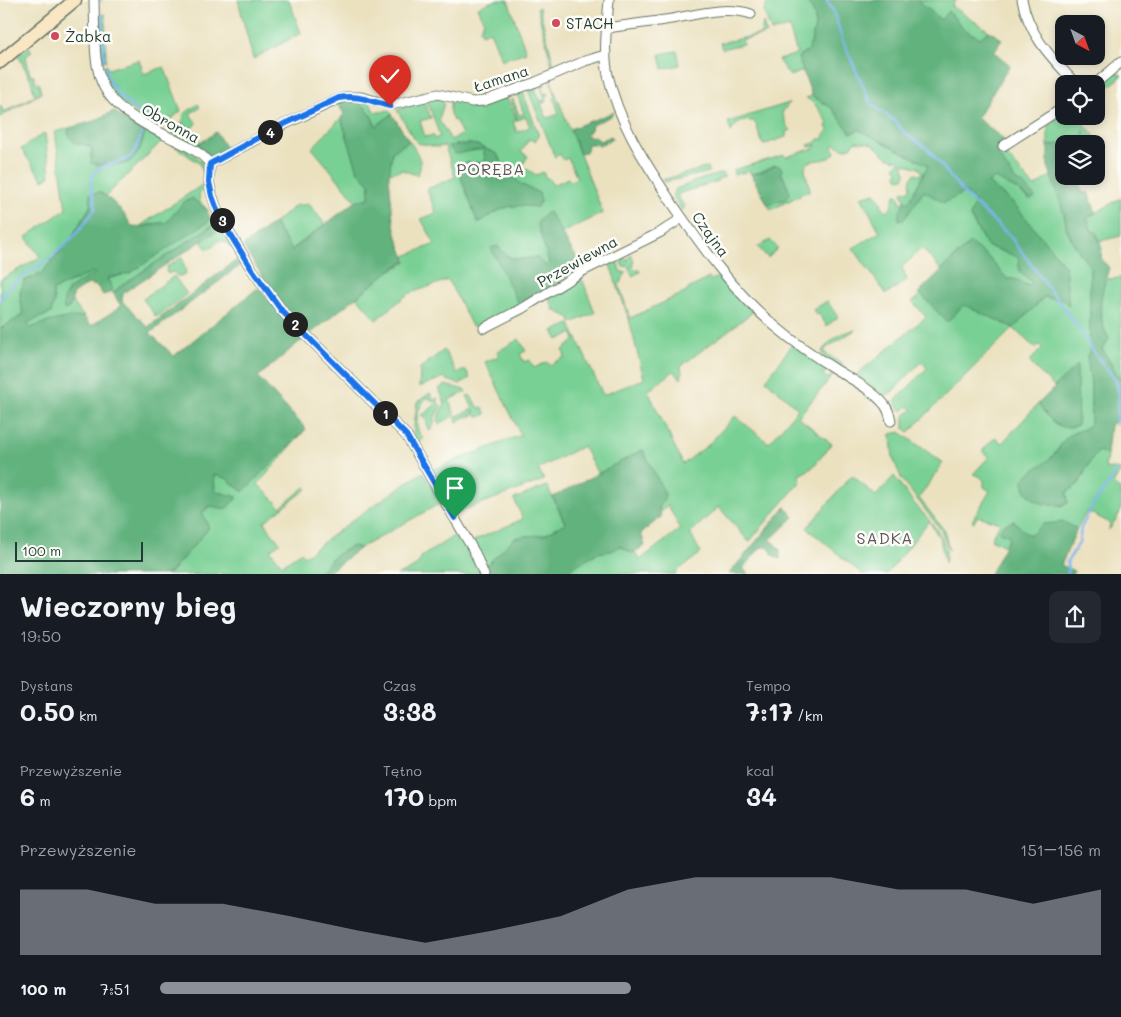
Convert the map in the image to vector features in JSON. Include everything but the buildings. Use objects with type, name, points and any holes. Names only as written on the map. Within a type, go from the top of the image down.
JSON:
[{"type":"street","points":[[0,62],[75,0]]},
{"type":"street","name":"Obronna","points":[[94,0],[95,58],[99,80],[110,98],[124,112],[193,150],[210,164]]},
{"type":"street","name":"Czajna","points":[[609,0],[605,55],[614,98],[635,147],[682,218],[714,262],[759,312],[809,353],[871,392],[885,405],[890,416],[890,422]]},
{"type":"street","points":[[1022,0],[1027,20],[1037,40],[1068,75]]},
{"type":"street","points":[[607,28],[707,12],[736,11],[750,14]]},
{"type":"street","name":"Łamana","points":[[210,164],[280,126],[339,98],[361,97],[390,106],[438,94],[472,102],[484,101],[605,55]]},
{"type":"street","points":[[1105,76],[1121,62]]},
{"type":"street","points":[[1003,146],[1055,112]]},
{"type":"street","points":[[210,164],[209,182],[220,218],[251,268],[282,311],[406,435],[475,553],[484,574]]},
{"type":"street","name":"Przewiewna","points":[[484,328],[523,308],[583,272],[660,232],[682,218]]},
{"type":"green space","points":[[238,0],[289,0],[301,33],[253,59]]},
{"type":"green space","points":[[496,0],[508,0],[526,52],[502,60],[490,31],[482,34],[480,29],[484,22],[478,7]]},
{"type":"green space","points":[[773,0],[806,0],[814,13],[815,24],[809,50],[798,57],[803,71],[790,76],[778,60],[797,54],[789,27],[771,32],[764,14],[765,6]]},
{"type":"green space","points":[[806,0],[918,0],[941,20],[948,11],[965,30],[980,38],[989,31],[1002,39],[994,52],[1010,65],[977,118],[1003,139],[1003,143],[995,151],[1016,181],[1023,184],[1035,197],[1031,200],[995,178],[988,183],[1014,204],[1065,266],[1069,306],[1063,300],[1044,297],[1014,328],[964,305],[947,322],[919,292],[970,243],[988,257],[1007,279],[1014,279],[1029,286],[1032,282],[1020,272],[1018,257],[987,246],[970,216],[975,201],[965,192],[944,203],[924,191],[905,218],[899,220],[899,213],[911,198],[928,165],[859,130],[851,133],[832,108],[812,96],[798,57],[809,50],[815,24],[814,13]]},
{"type":"green space","points":[[918,0],[956,0],[952,6],[989,31],[980,38],[965,30],[948,11],[941,20]]},
{"type":"green space","points":[[539,7],[555,69],[548,72],[552,65],[537,8]]},
{"type":"green space","points":[[105,14],[106,61],[100,59],[99,56],[99,18]]},
{"type":"green space","points":[[763,22],[766,33],[742,40],[743,44],[722,49],[720,43],[761,34]]},
{"type":"green space","points":[[29,46],[32,52],[26,56],[30,75],[34,75],[36,84],[39,83],[41,93],[0,117],[0,105],[4,112],[35,96],[31,80],[19,57],[17,58]]},
{"type":"green space","points":[[677,51],[680,65],[663,69],[660,54]]},
{"type":"green space","points":[[139,60],[144,74],[164,67],[181,111],[163,126],[152,124],[128,108],[110,90],[103,75],[102,67],[106,65],[108,69]]},
{"type":"green space","points":[[1115,72],[1121,74],[1121,77],[1105,90],[1105,80]]},
{"type":"green space","points":[[550,79],[603,213],[562,233],[549,212],[547,253],[549,263],[546,266],[536,257],[515,259],[507,255],[498,246],[520,307],[490,322],[472,326],[448,280],[408,294],[376,320],[357,297],[389,271],[406,262],[405,256],[435,244],[421,219],[436,213],[427,189],[455,177],[445,146],[437,147],[417,143],[397,110],[424,101],[431,118],[420,121],[425,137],[433,135],[435,139],[440,136],[427,100],[439,98],[444,103],[439,120],[451,140],[462,134],[450,114],[450,102],[506,96],[517,120],[513,122],[517,132],[530,127],[526,117],[518,120],[511,100],[513,99],[519,115],[524,114],[518,97],[519,93],[523,92],[539,136],[535,141],[529,139],[521,152],[528,156],[522,166],[536,175],[543,172],[553,185],[568,178],[570,181],[577,178],[568,158],[563,160],[560,154],[555,157],[528,90],[534,86],[541,101],[545,100],[542,88],[544,94],[548,93],[549,95],[546,96],[547,101],[541,104],[547,118],[559,114],[554,98],[556,96]],"holes":[[[477,145],[497,154],[507,171],[522,185],[539,193],[537,207],[523,205],[505,207],[478,223],[459,172],[466,163],[485,163],[484,150],[448,146]]]},
{"type":"green space","points":[[812,96],[832,108],[851,133],[859,130],[928,165],[911,198],[905,218],[924,191],[965,192],[975,201],[970,217],[987,246],[1018,257],[1020,272],[1032,282],[1029,286],[1014,279],[1007,279],[988,257],[970,243],[941,270],[922,248],[902,267],[907,280],[886,294],[853,248],[880,232],[861,197],[875,193],[887,211],[891,208],[895,195],[898,195],[901,203],[905,202],[902,192],[910,190],[912,177],[916,173],[919,176],[922,172],[919,168],[903,163],[906,173],[904,178],[899,179],[897,175],[898,170],[895,167],[900,160],[889,158],[870,143],[856,141],[851,147],[845,149],[834,144],[835,152],[832,156],[809,162],[806,165],[805,170],[810,190],[771,210],[768,205],[788,196],[787,183],[775,165],[761,172],[751,174],[749,171],[734,175],[733,170],[784,155],[786,157],[818,145],[809,147],[808,145],[817,142],[819,139],[824,139],[824,135],[828,130],[826,126],[828,123],[816,106],[806,98]]},
{"type":"green space","points":[[351,100],[364,106],[376,126],[392,114],[409,141],[392,152],[389,176],[393,220],[406,261],[389,271],[310,334],[274,292],[243,246],[274,223],[292,250],[356,201],[369,198],[370,184],[358,171],[341,118],[344,114],[337,102]]},
{"type":"green space","points":[[362,100],[370,102],[374,112],[388,110],[392,114],[376,126],[369,111],[359,102]]},
{"type":"green space","points":[[789,103],[782,113],[787,126],[791,130],[786,132],[786,137],[763,145],[755,122],[751,121],[741,122],[731,132],[728,122]]},
{"type":"green space","points":[[198,104],[200,107],[190,114],[197,124],[191,128],[181,123],[184,119],[183,115]]},
{"type":"green space","points":[[114,111],[123,119],[145,132],[141,147],[136,156],[123,164],[93,164],[91,163],[92,148],[75,142],[68,133],[69,128],[94,121]]},
{"type":"green space","points":[[614,112],[611,116],[592,125],[591,130],[586,134],[600,141],[611,136],[612,139],[598,146],[596,144],[588,144],[587,151],[580,154],[570,129]]},
{"type":"green space","points":[[341,118],[358,171],[370,184],[369,198],[356,201],[312,148]]},
{"type":"green space","points":[[1055,118],[1055,125],[1085,125],[1094,135],[1084,135],[1084,130],[1083,135],[1055,135],[1055,145],[1048,146],[1048,126],[1053,124]]},
{"type":"green space","points":[[69,128],[68,134],[78,145],[83,144],[92,148],[90,157],[97,166],[122,164],[136,156],[145,132],[163,138],[193,153],[205,168],[206,176],[199,163],[164,139],[106,196],[99,192],[71,238],[41,274],[24,281],[20,293],[23,315],[0,329],[0,280],[40,257],[26,237],[66,209],[55,132]]},
{"type":"green space","points":[[172,128],[181,129],[200,142],[196,146],[211,158],[234,145],[232,149],[213,161],[170,133]]},
{"type":"green space","points":[[216,132],[227,150],[211,158],[196,146]]},
{"type":"green space","points":[[44,133],[50,176],[43,180],[21,149]]},
{"type":"green space","points":[[409,141],[417,153],[420,162],[417,175],[402,170],[389,173],[392,152]]},
{"type":"green space","points":[[477,145],[497,154],[507,171],[522,185],[539,193],[541,200],[537,207],[512,206],[478,223],[459,172],[466,163],[485,163],[484,150],[455,154],[448,146]]},
{"type":"green space","points":[[1000,145],[1034,187],[1052,175],[1067,230],[1075,246],[1090,267],[1090,353],[1087,355],[1091,384],[1091,423],[1084,429],[1067,437],[1053,456],[1023,480],[1061,506],[1068,503],[1066,492],[1079,484],[1091,460],[1099,450],[1107,455],[1105,468],[1121,470],[1113,484],[1121,490],[1121,511],[1109,530],[1110,523],[1087,511],[1077,529],[1058,523],[1031,535],[1014,522],[1003,525],[1000,532],[1010,536],[1005,546],[991,539],[1000,523],[978,516],[974,522],[972,521],[990,491],[984,487],[984,480],[973,474],[989,457],[982,451],[995,437],[1002,443],[1038,404],[1047,415],[1077,366],[1054,387],[1029,362],[1042,348],[1039,345],[1035,348],[1013,328],[909,432],[904,428],[904,416],[912,410],[909,406],[902,411],[896,405],[896,400],[927,368],[923,363],[921,362],[892,392],[885,396],[855,376],[926,317],[912,301],[918,299],[919,292],[947,322],[964,305],[1014,328],[1044,297],[1063,300],[1068,305],[1065,266],[1014,204],[988,183],[995,177],[1030,200],[1023,184],[1016,181],[995,151]]},
{"type":"green space","points":[[1055,145],[1055,185],[1079,185],[1083,193],[1088,192],[1096,213],[1087,218],[1092,231],[1096,232],[1102,248],[1101,258],[1109,268],[1102,295],[1101,312],[1102,321],[1109,339],[1102,349],[1121,381],[1121,418],[1110,425],[1107,455],[1099,451],[1091,460],[1078,484],[1067,492],[1068,503],[1061,505],[1039,502],[1028,493],[1024,487],[1023,480],[1053,456],[1067,437],[1091,423],[1091,384],[1087,355],[1090,353],[1090,267],[1075,246],[1067,230],[1064,214],[1048,166],[1048,146]]},
{"type":"green space","points":[[775,165],[780,166],[782,169],[781,173],[790,193],[785,200],[768,205],[751,174],[761,172]]},
{"type":"green space","points":[[708,167],[709,172],[666,182],[662,180]]},
{"type":"green space","points":[[722,173],[725,177],[717,179],[718,181],[678,194],[685,207],[682,211],[673,196],[676,189]]},
{"type":"green space","points":[[205,183],[205,188],[199,194],[200,202],[209,211],[197,203],[174,214],[166,223],[156,223],[137,228]]},
{"type":"green space","points":[[99,192],[109,199],[118,207],[132,227],[166,223],[184,202],[193,198],[207,211],[209,221],[130,273],[107,278],[112,288],[109,293],[103,295],[97,286],[88,284],[74,293],[69,308],[64,310],[65,297],[68,291],[95,274],[93,272],[53,290],[54,302],[51,313],[27,323],[31,328],[44,323],[77,317],[84,317],[91,326],[121,306],[113,293],[122,285],[218,223],[220,226],[218,230],[126,291],[123,294],[122,301],[148,327],[238,259],[238,256],[242,264],[150,333],[174,356],[258,288],[304,338],[258,377],[306,429],[243,492],[226,478],[214,475],[215,491],[238,497],[226,509],[210,506],[202,512],[209,528],[170,573],[0,574],[0,329],[23,315],[20,293],[24,281],[41,274],[71,238],[91,206],[90,194]]},
{"type":"green space","points":[[1121,198],[1121,236],[1100,241],[1096,232],[1092,231],[1087,218]]},
{"type":"green space","points":[[308,203],[325,224],[291,250],[274,223],[296,205]]},
{"type":"green space","points":[[549,212],[576,257],[577,271],[520,307],[491,248],[498,246],[507,255],[515,259],[536,257],[546,266],[549,263],[537,223]]},
{"type":"green space","points":[[212,218],[216,223],[122,285],[113,293],[107,279],[130,273]]},
{"type":"green space","points":[[216,223],[219,223],[233,246],[231,248],[226,242],[220,240],[208,250],[202,243],[203,240],[218,230]]},
{"type":"green space","points":[[770,240],[778,248],[768,258],[758,247]]},
{"type":"green space","points":[[631,254],[634,262],[633,267],[640,272],[633,276],[629,266],[623,267],[621,262],[624,257],[627,261]]},
{"type":"green space","points":[[182,257],[186,273],[181,276],[177,276],[173,272],[168,274],[166,272],[167,267]]},
{"type":"green space","points":[[615,262],[618,263],[620,271],[626,273],[619,285],[630,318],[686,292],[688,289],[709,278],[711,280],[720,276],[753,312],[681,366],[681,379],[674,371],[648,391],[683,464],[708,445],[735,416],[769,443],[798,409],[766,380],[792,345],[827,369],[823,375],[828,379],[834,374],[798,417],[832,444],[812,468],[799,475],[801,481],[749,542],[719,507],[690,533],[701,553],[676,572],[677,574],[561,574],[594,555],[620,546],[632,553],[635,552],[640,560],[680,529],[668,505],[660,512],[659,507],[663,501],[642,450],[598,474],[583,446],[538,469],[544,480],[456,513],[431,470],[521,435],[485,362],[499,356],[497,352],[519,339],[526,351],[520,354],[524,362],[530,360],[534,368],[547,362],[550,365],[565,357],[563,350],[575,340],[572,333],[558,340],[553,331],[570,324],[603,395],[644,379],[629,319],[610,265]]},
{"type":"green space","points":[[93,272],[96,273],[68,289],[69,308],[72,301],[84,317],[57,320],[31,328],[27,323],[51,313],[54,302],[53,290]]},
{"type":"green space","points":[[174,276],[187,294],[156,317],[143,299]]},
{"type":"green space","points":[[580,278],[583,281],[595,313],[571,323],[570,318],[554,310],[549,298],[550,295]]},
{"type":"green space","points":[[1121,278],[1121,381],[1102,349],[1109,339],[1105,332],[1101,310],[1105,279]]},
{"type":"green space","points":[[827,301],[838,317],[827,326],[819,314],[816,315],[813,310]]},
{"type":"green space","points":[[855,330],[825,349],[825,353],[843,365],[841,368],[824,358],[822,351],[829,343],[836,337]]},
{"type":"green space","points":[[444,350],[457,373],[466,370],[470,378],[460,384],[447,380],[445,377],[419,387],[420,368]]},
{"type":"green space","points":[[1077,365],[1078,425],[1071,427],[1059,426],[1046,415],[1038,404]]},
{"type":"green space","points":[[445,385],[465,390],[466,392],[449,400],[455,415],[439,424],[439,416],[445,403],[439,389]]},
{"type":"green space","points":[[430,393],[433,400],[438,398],[438,401],[432,402],[428,397],[421,406],[417,423],[423,438],[419,444],[413,435],[417,402]]},
{"type":"green space","points":[[470,395],[486,414],[480,417],[476,416],[474,410],[474,415],[462,418],[457,422],[455,417],[473,409],[467,396]]},
{"type":"green space","points":[[438,402],[441,406],[435,417],[433,428],[429,431],[426,419],[421,415]]},
{"type":"green space","points":[[306,429],[258,484],[281,507],[305,487],[307,489],[264,522],[280,543],[270,550],[282,565],[301,552],[305,556],[361,514],[423,472],[454,524],[453,526],[439,504],[360,548],[353,548],[341,553],[316,574],[165,574],[170,573],[209,528],[202,513],[210,506],[237,497],[215,491],[214,475],[226,478],[243,492]]},
{"type":"green space","points":[[900,432],[943,463],[919,498],[944,530],[949,550],[941,530],[902,480],[893,458],[891,438],[891,434]]},
{"type":"green space","points":[[643,450],[665,494],[659,508],[661,517],[641,533],[645,546],[632,553],[620,546],[598,553],[561,574],[490,574],[487,565],[514,538],[544,535],[565,523],[553,497]]},
{"type":"green space","points":[[852,475],[876,496],[894,476],[931,522],[941,537],[945,546],[945,563],[940,539],[929,521],[887,574],[862,574],[807,528]]},
{"type":"green space","points":[[547,486],[565,523],[544,535],[525,536],[506,546],[487,565],[473,541],[523,519],[514,499]]},
{"type":"green space","points":[[785,507],[794,517],[770,540],[780,549],[780,559],[774,556],[768,547],[761,547],[743,568],[748,574],[729,574]]},
{"type":"green space","points":[[1014,521],[1026,533],[1031,535],[1043,524],[1064,522],[1077,529],[1061,565],[1074,571],[1072,574],[990,574],[1010,536],[999,532],[1003,525]]},
{"type":"green space","points":[[457,534],[460,535],[480,574],[400,574],[416,566],[421,557]]},
{"type":"green space","points":[[352,546],[360,548],[326,574],[316,574],[334,556]]},
{"type":"waterway","points":[[826,0],[833,10],[842,39],[871,104],[895,121],[905,133],[929,150],[966,196],[1009,235],[1116,381],[1119,394],[1116,425]]},
{"type":"waterway","points":[[102,15],[104,59]]},
{"type":"waterway","points":[[105,67],[107,76],[116,91],[127,103],[149,118],[148,120]]},
{"type":"waterway","points":[[0,300],[5,292],[49,259],[77,233],[95,209],[91,182],[95,172],[99,168],[128,159],[135,150],[142,133]]},
{"type":"waterway","points":[[1068,574],[1067,562],[1079,543],[1081,528],[1094,503],[1113,478],[1115,471]]},
{"type":"place","name":"STACH","points":[[556,23]]},
{"type":"place","name":"Żabka","points":[[55,36]]},
{"type":"district","name":"PORĘBA","points":[[491,168]]},
{"type":"district","name":"SADKA","points":[[885,537]]},
{"type":"route","points":[[390,106],[361,97],[339,98],[280,126],[210,164],[209,182],[220,218],[251,268],[276,303],[406,435],[455,518]]}]
